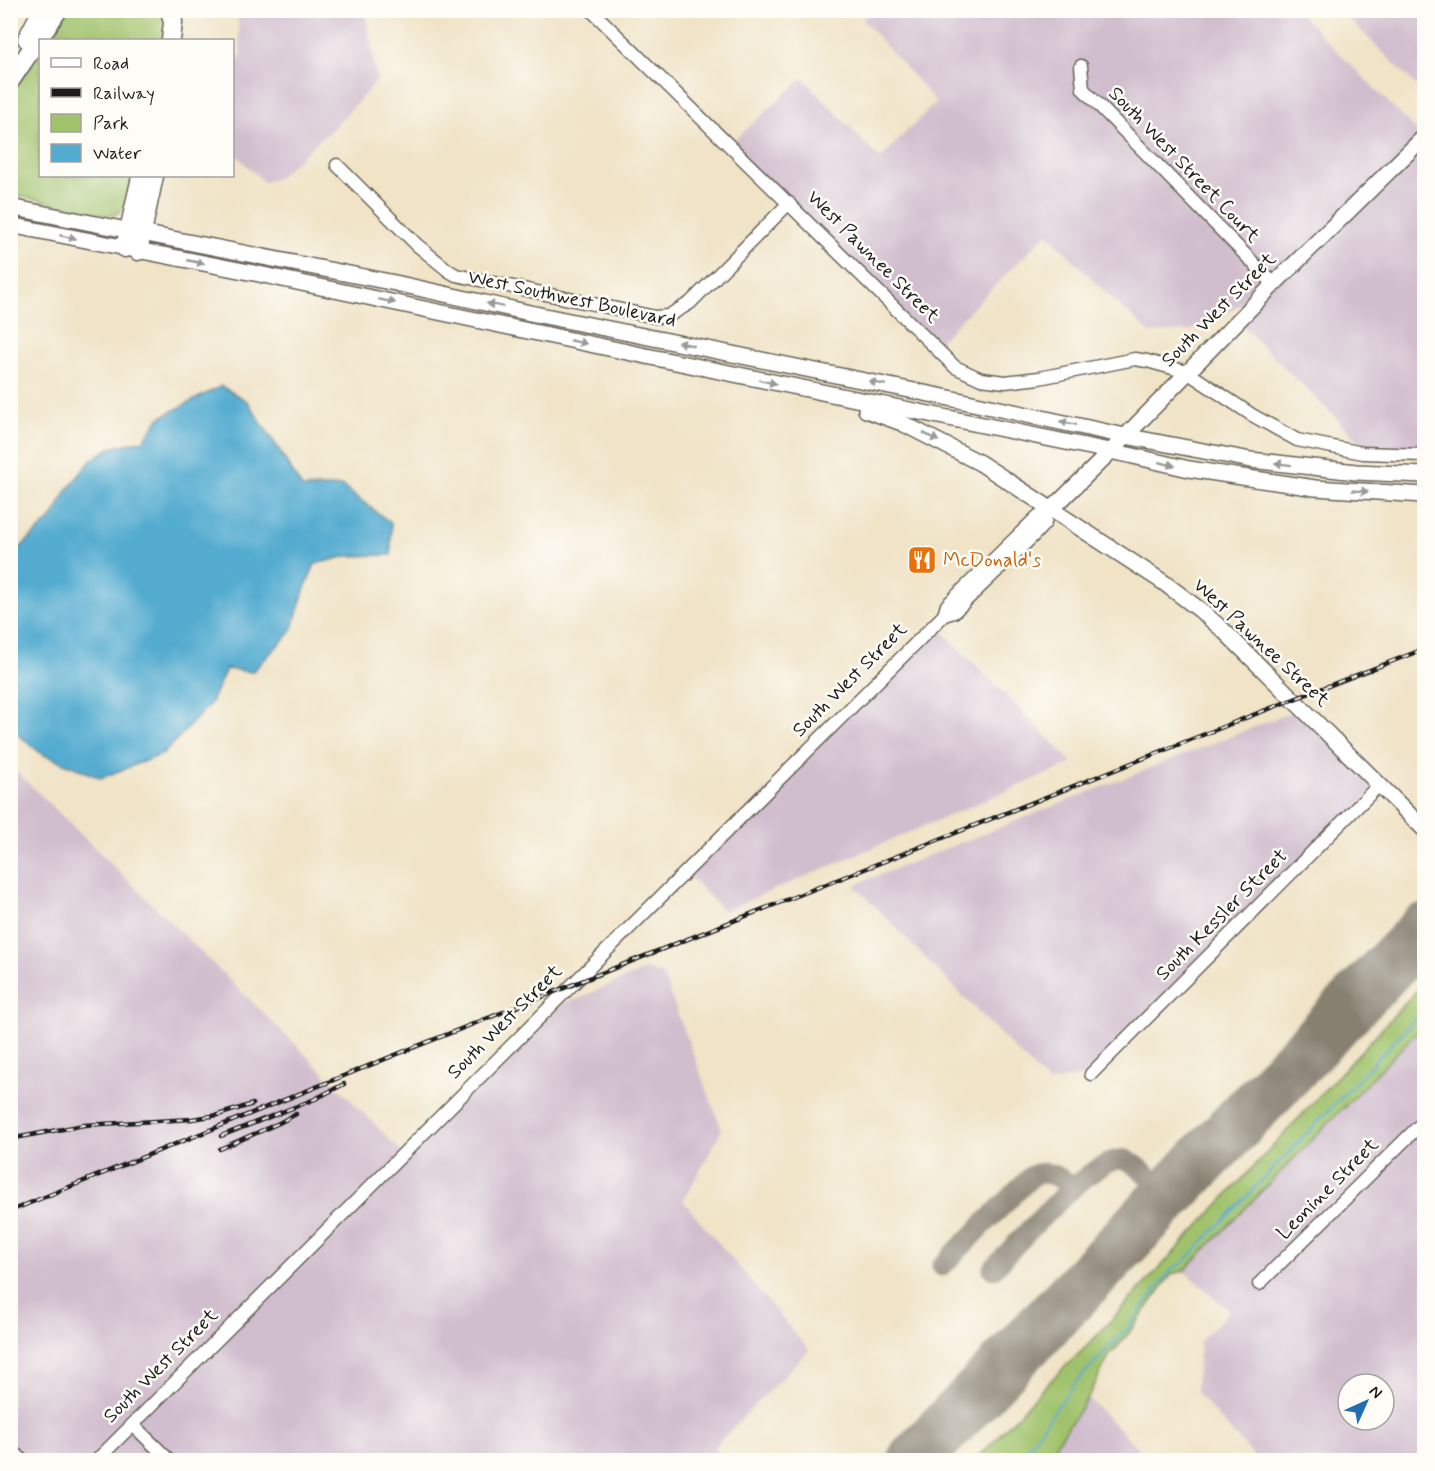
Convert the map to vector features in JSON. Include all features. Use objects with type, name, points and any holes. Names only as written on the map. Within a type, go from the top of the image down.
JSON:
[{"type":"highway","points":[[10,70],[42,10]]},
{"type":"highway","points":[[10,81],[58,10]]},
{"type":"highway","points":[[170,10],[173,22],[171,39]]},
{"type":"highway","points":[[180,39],[182,10]]},
{"type":"highway","points":[[134,241],[142,177]]},
{"type":"highway","points":[[134,241],[154,177]]},
{"type":"main road","name":"South West Street","points":[[1049,512],[1274,284],[1425,137]]},
{"type":"main road","name":"West Southwest Boulevard","points":[[10,207],[264,276],[1189,469],[1315,488],[1425,495]]},
{"type":"main road","name":"West Southwest Boulevard","points":[[10,225],[134,241],[400,285],[1125,436],[1251,460],[1366,473],[1425,474]]},
{"type":"main road","name":"West Pawnee Street","points":[[818,392],[902,423],[980,463],[1049,512],[1163,582],[1200,610],[1244,651],[1425,829]]},
{"type":"street","name":"West Pawnee Street","points":[[591,10],[955,367],[981,379],[1005,382],[1039,378],[1135,359],[1147,361],[1186,372],[1252,415],[1297,440],[1363,453],[1425,455]]},
{"type":"street","name":"South West Street Court","points":[[1081,66],[1083,89],[1274,284]]},
{"type":"street","points":[[337,165],[417,244],[449,272],[655,317],[678,312],[695,299],[789,203]]},
{"type":"street","name":"South West Street","points":[[97,1461],[944,615],[954,612],[1026,542],[1045,523],[1049,512]]},
{"type":"street","name":"South Kessler Street","points":[[1091,1074],[1379,785]]},
{"type":"street","name":"Leonine Street","points":[[1259,1284],[1425,1121]]},
{"type":"street","points":[[133,1425],[169,1461]]},
{"type":"street","points":[[10,1449],[22,1461]]},
{"type":"shaded area","points":[[237,11],[365,11],[377,81],[333,128],[277,178],[264,182],[234,153],[234,66],[241,56]]},
{"type":"shaded area","points":[[872,11],[1297,11],[1421,135],[1424,131],[1424,454],[1370,454],[1237,321],[1264,293],[1189,331],[1150,333],[1106,293],[1047,233],[934,347],[729,145],[803,78],[880,159],[936,102],[862,19]]},
{"type":"shaded area","points":[[1341,11],[1424,11],[1424,93]]},
{"type":"shaded area","points":[[935,624],[1073,763],[724,911],[685,872]]},
{"type":"shaded area","points":[[1302,708],[1379,785],[1091,1074],[1048,1083],[854,885]]},
{"type":"shaded area","points":[[10,765],[403,1153],[551,1006],[580,998],[646,969],[663,975],[722,1130],[683,1201],[809,1350],[714,1447],[727,1460],[11,1460]]},
{"type":"shaded area","points":[[1424,1025],[1424,1460],[1257,1460],[1196,1392],[1200,1341],[1230,1311],[1184,1271]]},
{"type":"shaded area","points":[[1088,1398],[1150,1460],[1045,1460]]},
{"type":"green space","points":[[165,10],[166,39],[47,39],[65,11]]},
{"type":"green space","points":[[39,51],[39,177],[133,177],[124,209],[113,215],[105,215],[11,194],[10,96]]},
{"type":"green space","points":[[1424,983],[1424,1025],[1184,1271],[1172,1274],[1126,1337],[1109,1356],[1088,1398],[1045,1460],[976,1460],[1049,1382],[1088,1345]]},
{"type":"water","points":[[221,386],[247,401],[302,488],[342,486],[391,523],[391,555],[348,556],[315,564],[291,632],[252,672],[226,669],[210,704],[163,754],[101,778],[42,754],[11,729],[11,556],[51,519],[68,489],[92,459],[110,448],[144,440],[159,418]]},
{"type":"waterway","points":[[1019,1460],[1073,1385],[1126,1330],[1171,1270],[1184,1262],[1424,1010]]},
{"type":"taxiway","points":[[993,1269],[1056,1203],[1076,1185],[1113,1161],[1131,1162],[1148,1176],[1167,1197]]},
{"type":"taxiway","points":[[942,1266],[1032,1176],[1048,1174],[1074,1186]]},
{"type":"runway","points":[[914,1460],[1424,930]]},
{"type":"railway","points":[[10,1211],[405,1051],[1424,649]]},
{"type":"railway","points":[[221,1136],[315,1099],[344,1084]]},
{"type":"railway","points":[[10,1139],[84,1125],[192,1119],[218,1115],[253,1104]]},
{"type":"railway","points":[[220,1149],[296,1114]]},
{"type":"place","name":"McDonald's","points":[[922,560]]}]
